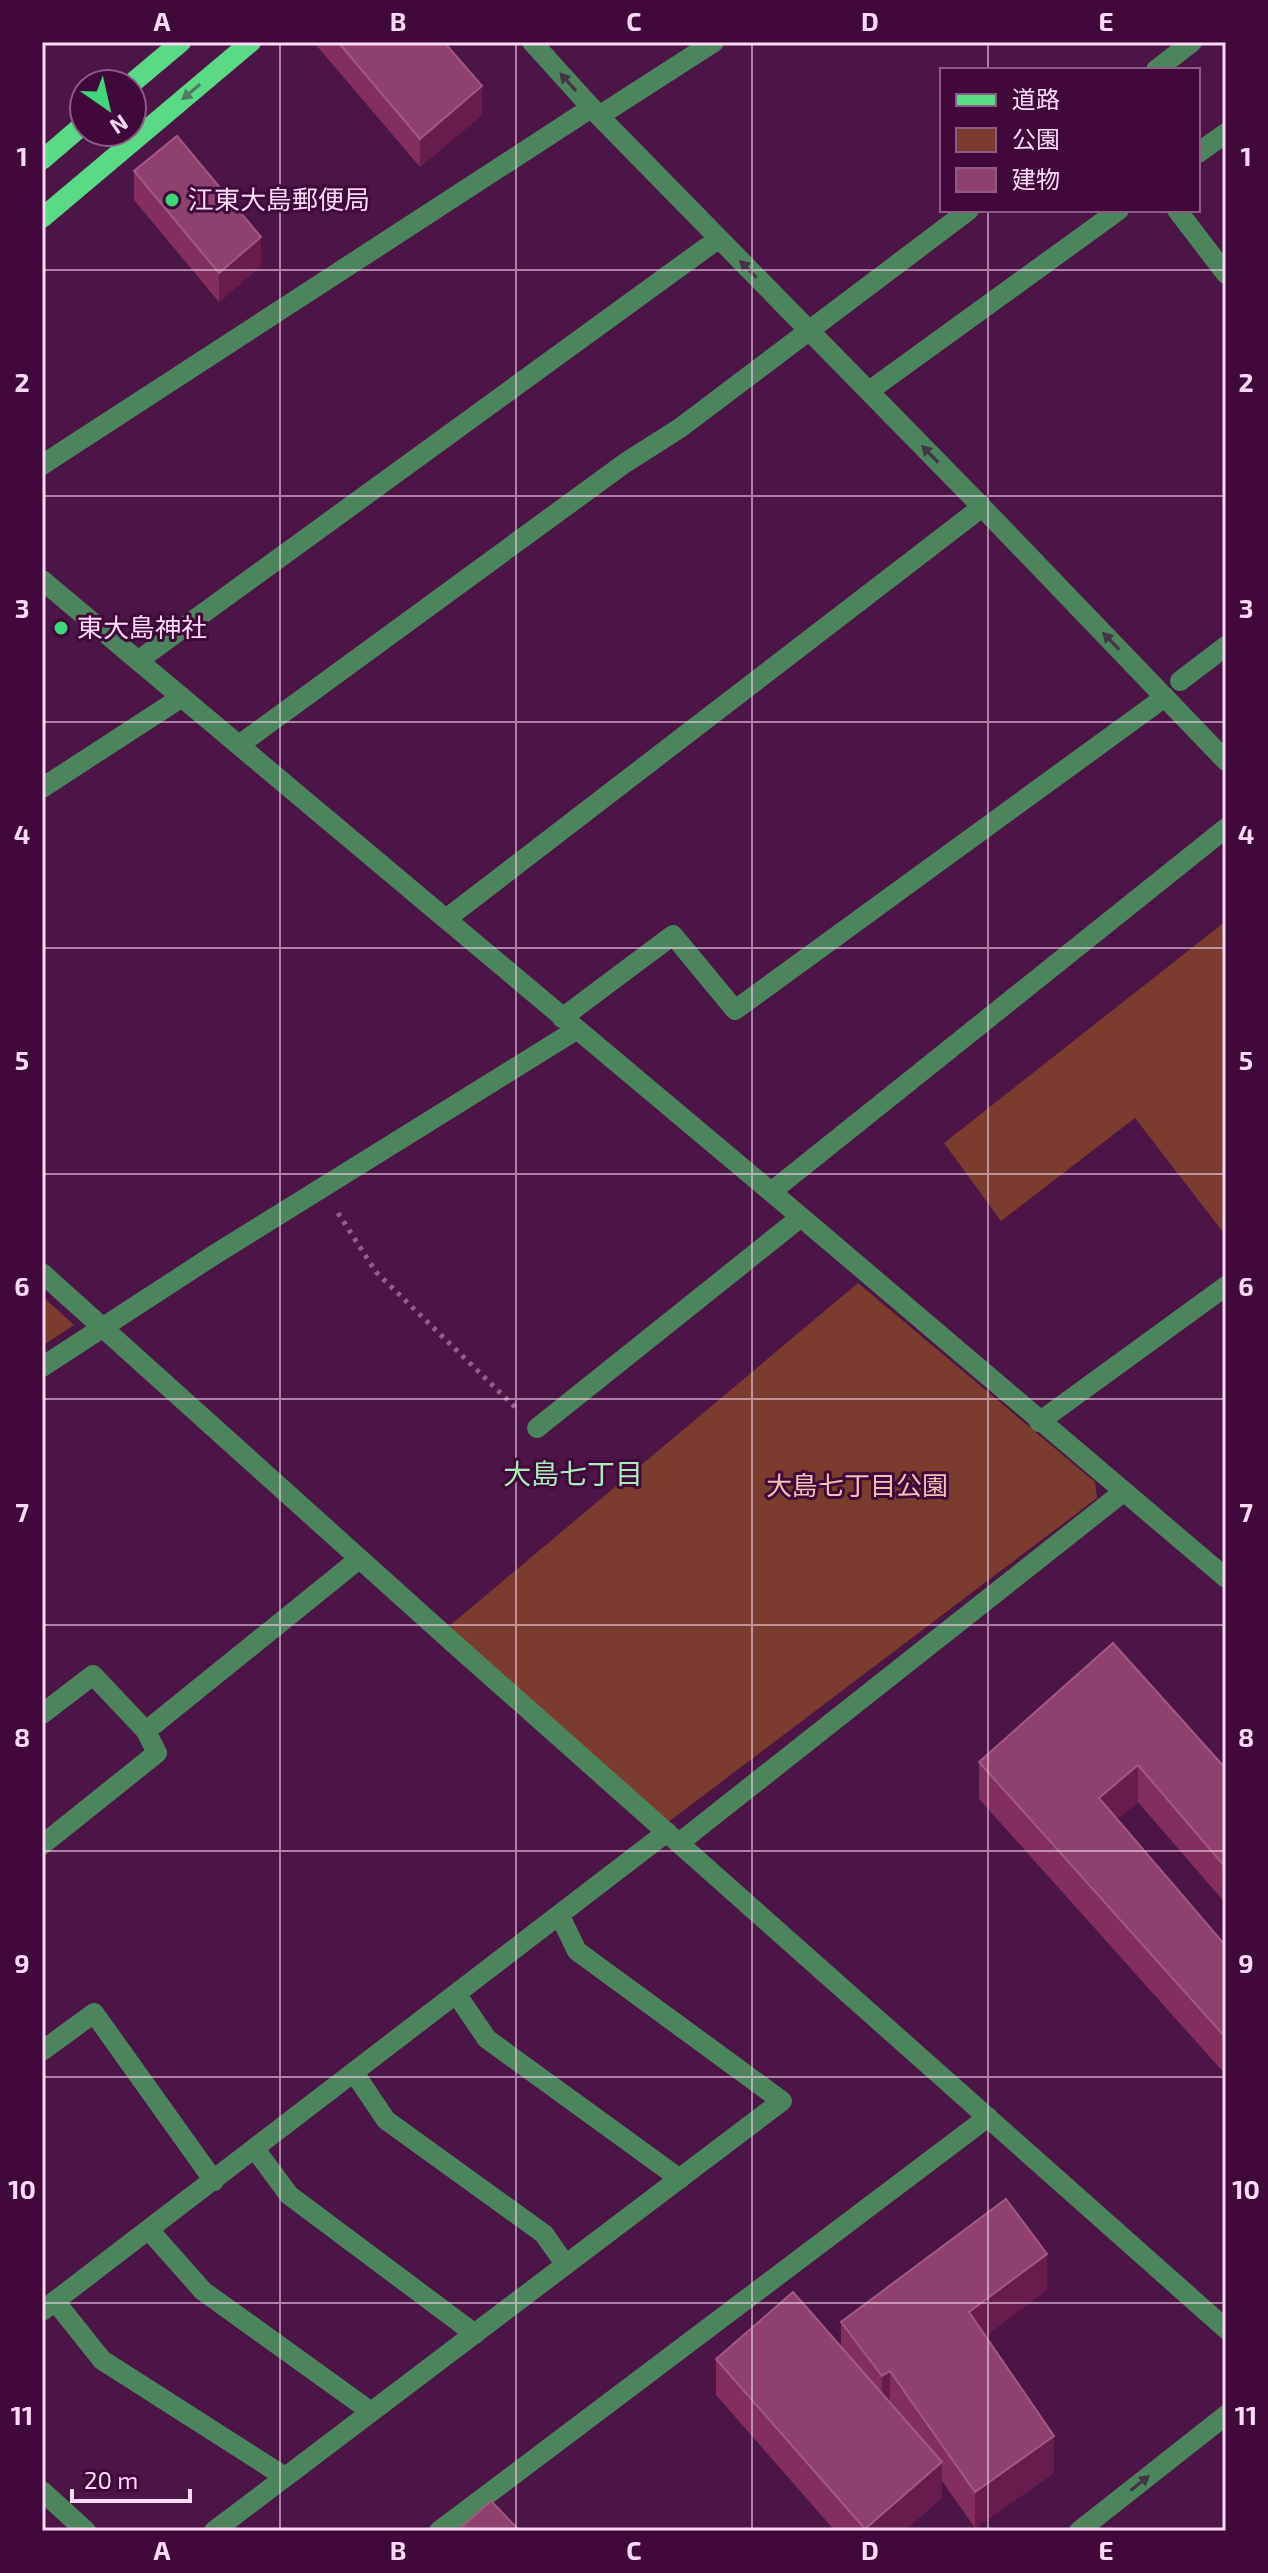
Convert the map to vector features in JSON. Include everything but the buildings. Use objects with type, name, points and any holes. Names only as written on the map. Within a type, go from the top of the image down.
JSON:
[{"type":"main road","points":[[148,70],[181,42]]},
{"type":"main road","points":[[42,218],[251,42]]},
{"type":"main road","points":[[42,160],[68,138]]},
{"type":"street","points":[[532,42],[595,112],[1226,761]]},
{"type":"street","points":[[42,465],[595,112],[714,42]]},
{"type":"street","points":[[1159,68],[1192,42]]},
{"type":"street","points":[[1200,152],[1226,133]]},
{"type":"street","points":[[239,745],[625,463],[680,428],[966,212]]},
{"type":"street","points":[[869,391],[1116,212]]},
{"type":"street","points":[[1179,212],[1226,274]]},
{"type":"street","points":[[139,660],[718,239]]},
{"type":"street","points":[[446,919],[982,507]]},
{"type":"street","points":[[42,580],[1226,1578]]},
{"type":"street","points":[[1180,681],[1226,646]]},
{"type":"street","points":[[42,788],[182,697]]},
{"type":"street","points":[[42,1367],[322,1188],[569,1024],[673,935],[735,1010],[1165,697]]},
{"type":"street","points":[[771,1192],[1226,828]]},
{"type":"street","points":[[537,1428],[801,1217]]},
{"type":"street","points":[[42,1273],[359,1559],[1226,2329]]},
{"type":"street","points":[[1039,1422],[1226,1286]]},
{"type":"street","points":[[285,2477],[102,2360],[48,2306],[560,1916],[673,1838],[1122,1493]]},
{"type":"street","points":[[146,1731],[359,1559]]},
{"type":"street","points":[[42,1714],[93,1675],[146,1731],[157,1753],[42,1845]]},
{"type":"street","points":[[214,2531],[782,2101],[577,1951],[560,1916]]},
{"type":"street","points":[[457,1995],[487,2039],[680,2179]]},
{"type":"street","points":[[42,2051],[94,2013],[214,2181]]},
{"type":"street","points":[[355,2074],[386,2120],[544,2234],[565,2264]]},
{"type":"street","points":[[439,2531],[988,2117]]},
{"type":"street","points":[[255,2149],[289,2195],[475,2334]]},
{"type":"street","points":[[149,2230],[203,2291],[370,2411]]},
{"type":"street","points":[[1079,2531],[1226,2415]]},
{"type":"street","points":[[42,2491],[86,2531]]},
{"type":"path","points":[[322,1188],[376,1272],[537,1428]]},
{"type":"green space","points":[[1226,921],[1226,1236],[1135,1118],[1001,1221],[944,1143]]},
{"type":"green space","name":"大島七丁目公園","points":[[858,1283],[1095,1482],[1097,1498],[667,1823],[447,1628]]},
{"type":"green space","points":[[42,1296],[74,1325],[42,1346]]},
{"type":"place","name":"江東大島郵便局","points":[[172,200]]},
{"type":"place","name":"東大島神社","points":[[61,628]]},
{"type":"district","name":"大島七丁目","points":[[573,1474]]}]
